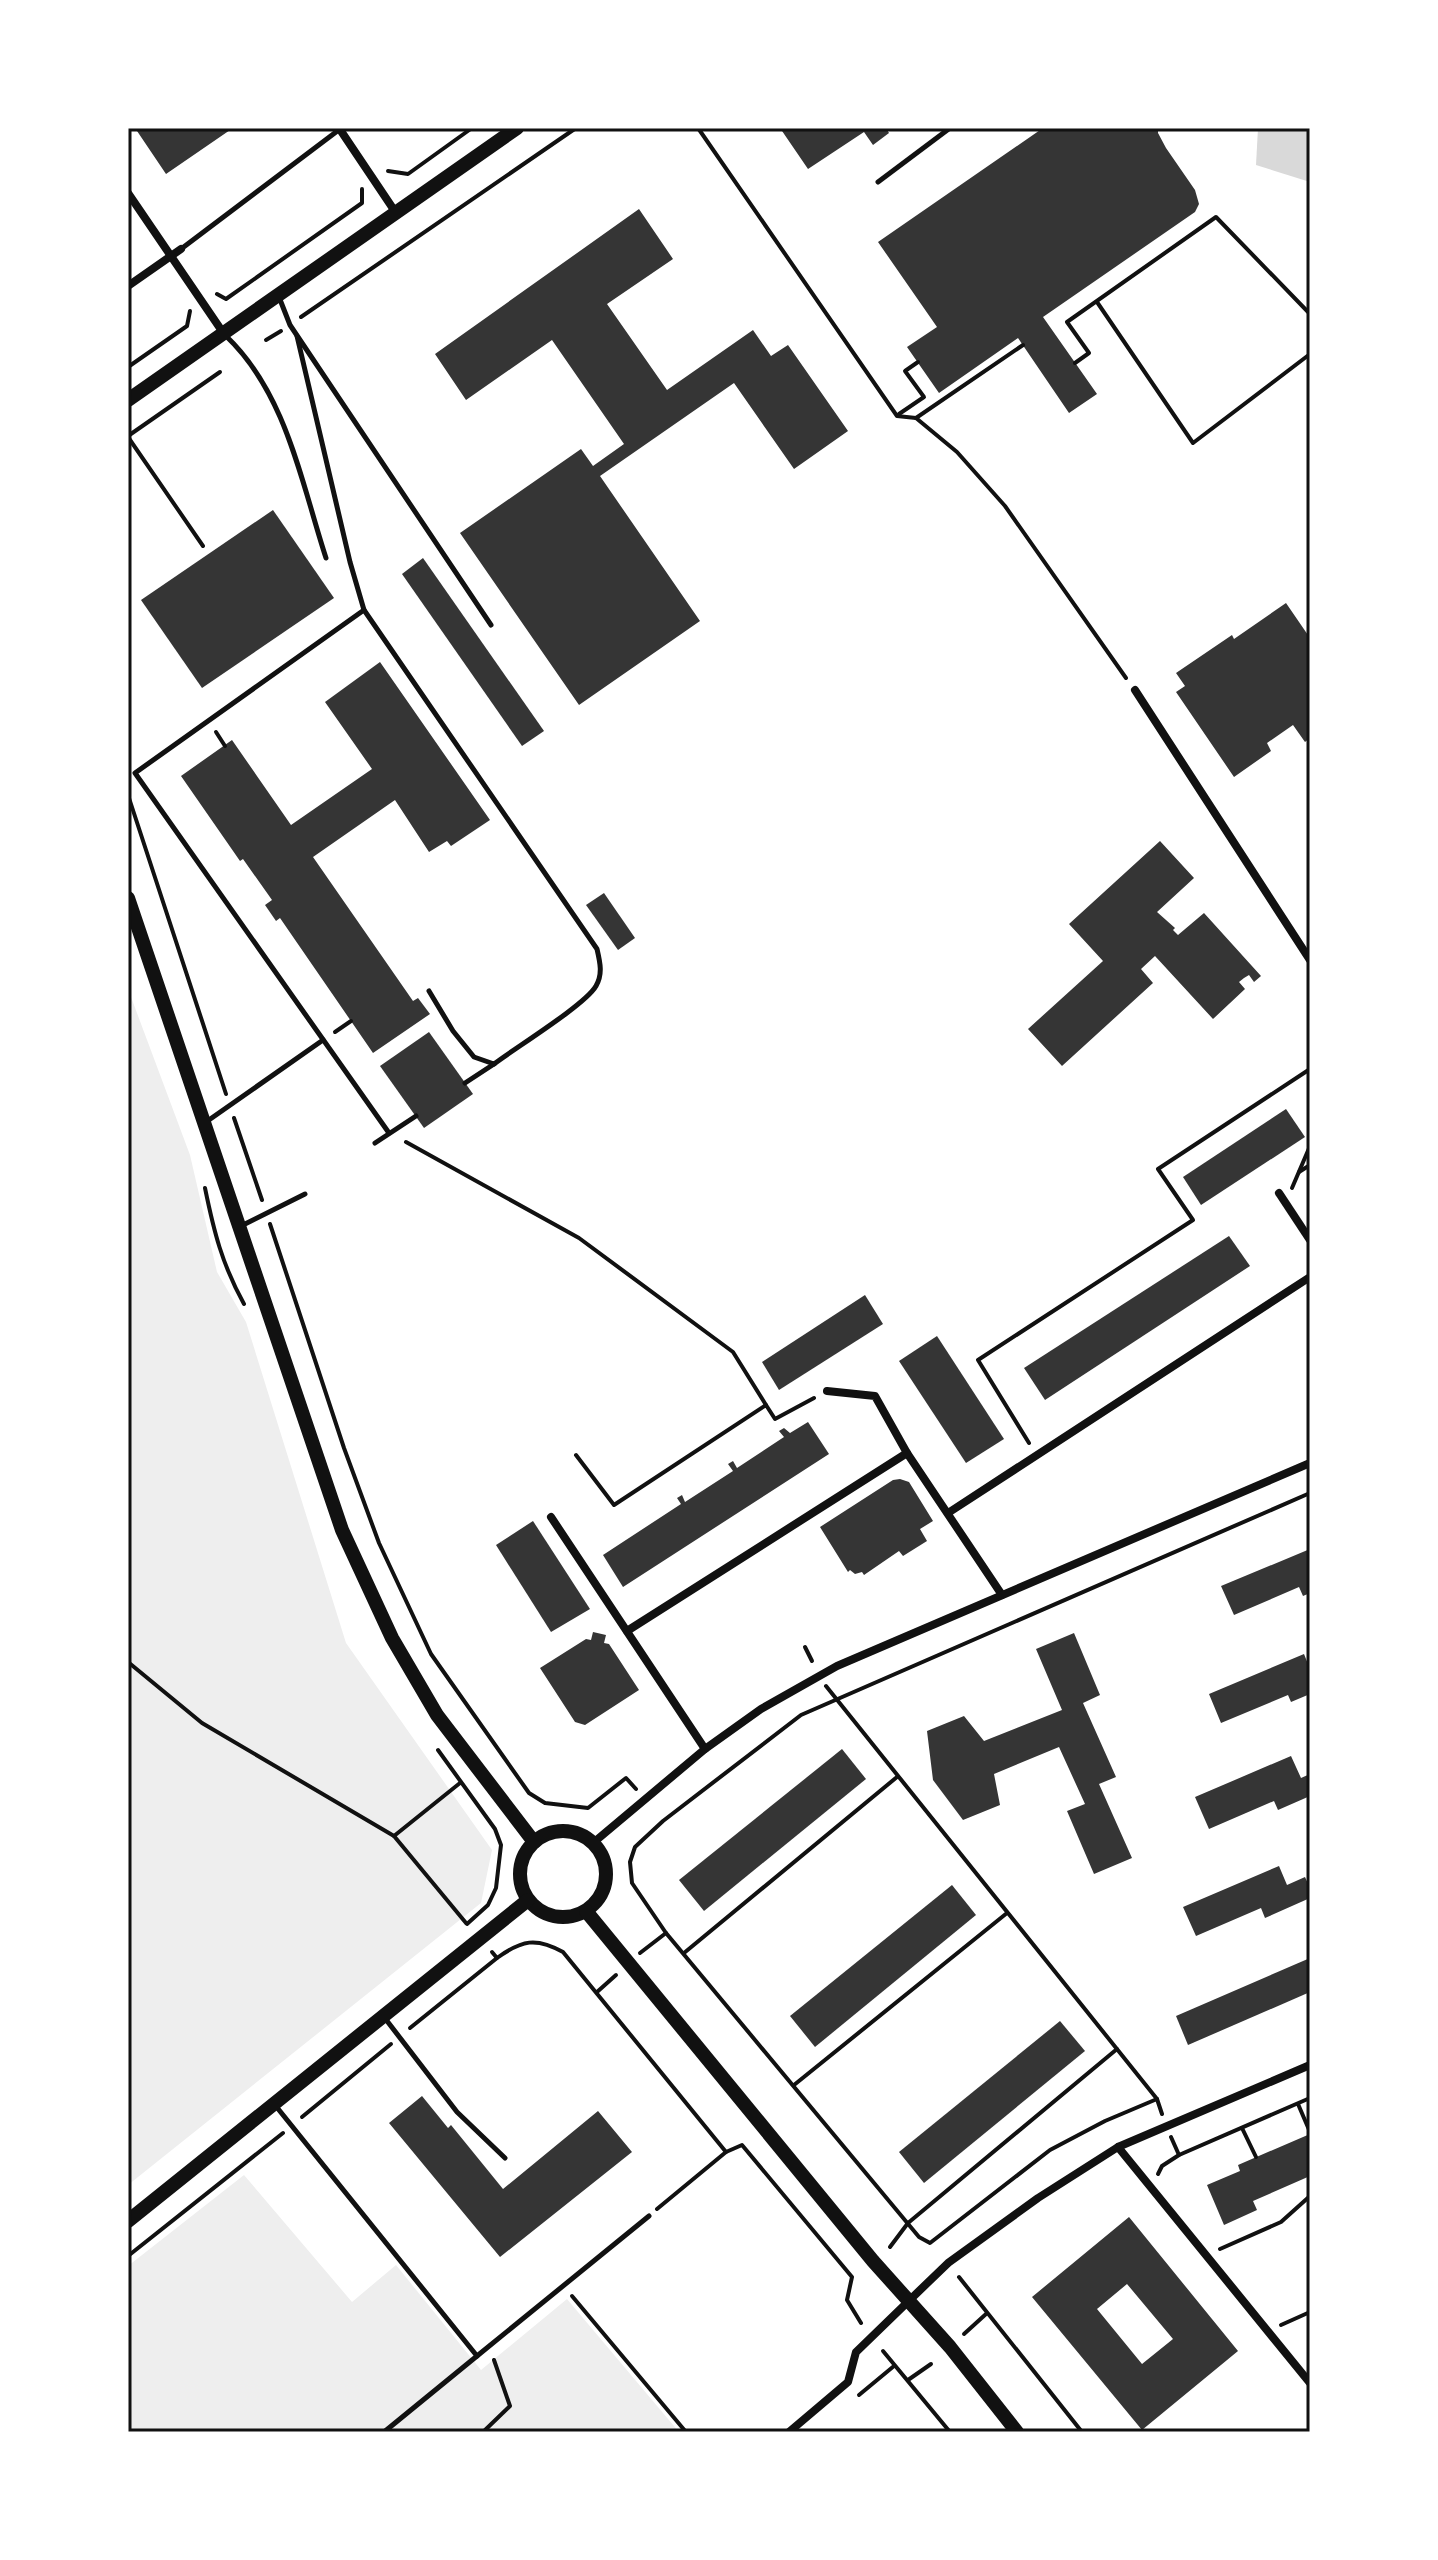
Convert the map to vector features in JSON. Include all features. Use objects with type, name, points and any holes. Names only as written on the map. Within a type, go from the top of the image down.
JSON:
[{"type":"street","points":[[340,128],[396,213]]},
{"type":"street","points":[[128,400],[517,128]]},
{"type":"street","points":[[128,193],[224,334]]},
{"type":"street","points":[[128,286],[181,249]]},
{"type":"street","points":[[1135,690],[1310,960]]},
{"type":"street","points":[[128,898],[342,1530],[392,1638],[437,1715],[534,1842]]},
{"type":"street","points":[[1279,1193],[1310,1240]]},
{"type":"street","points":[[948,1513],[1310,1277]]},
{"type":"street","points":[[827,1391],[875,1396],[907,1453],[1002,1595]]},
{"type":"street","points":[[627,1631],[907,1453]]},
{"type":"street","points":[[593,1843],[705,1749],[761,1709],[837,1666],[1310,1463]]},
{"type":"street","points":[[551,1517],[705,1749]]},
{"type":"street","points":[[558,1831],[583,1836],[593,1843],[601,1854],[606,1879],[596,1902],[586,1911],[562,1918],[538,1909],[528,1900],[522,1889],[521,1863],[534,1842],[558,1831]]},
{"type":"street","points":[[128,2221],[528,1900]]},
{"type":"street","points":[[586,1911],[908,2302],[950,2347],[1017,2432]]},
{"type":"street","points":[[789,2432],[848,2382],[856,2352],[948,2263],[1038,2198],[1118,2147],[1310,2065]]},
{"type":"street","points":[[1118,2147],[1310,2383]]},
{"type":"lane","points":[[181,249],[340,128]]},
{"type":"lane","points":[[878,182],[950,128]]},
{"type":"lane","points":[[279,296],[297,336],[491,625]]},
{"type":"lane","points":[[224,334],[245,354],[281,413],[326,558]]},
{"type":"lane","points":[[297,336],[364,610],[597,949],[600,976],[595,989],[465,1083]]},
{"type":"lane","points":[[364,610],[135,773],[389,1133]]},
{"type":"lane","points":[[429,991],[453,1031],[474,1057],[494,1064]]},
{"type":"lane","points":[[204,1123],[323,1040]]},
{"type":"lane","points":[[375,1143],[416,1116]]},
{"type":"lane","points":[[239,1227],[305,1194]]},
{"type":"lane","points":[[383,2017],[457,2112],[505,2158]]},
{"type":"lane","points":[[274,2104],[477,2356]]},
{"type":"lane","points":[[384,2432],[649,2216]]},
{"type":"path","points":[[388,171],[408,174],[472,128]]},
{"type":"path","points":[[266,340],[576,128]]},
{"type":"path","points":[[698,128],[897,416],[916,418],[957,452],[1005,506],[1135,690]]},
{"type":"path","points":[[214,293],[226,299],[362,203],[361,187]]},
{"type":"path","points":[[1075,363],[1089,353],[1067,322],[1216,217],[1310,314]]},
{"type":"path","points":[[1097,301],[1193,443],[1310,354]]},
{"type":"path","points":[[128,367],[187,326],[190,308]]},
{"type":"path","points":[[916,418],[1023,345]]},
{"type":"path","points":[[897,416],[924,397],[905,371],[918,362]]},
{"type":"path","points":[[203,546],[128,437],[220,372]]},
{"type":"path","points":[[128,795],[344,1448],[369,1516],[431,1654],[529,1793],[545,1803],[588,1808],[626,1778],[663,1821]]},
{"type":"path","points":[[323,1040],[351,1021]]},
{"type":"path","points":[[1037,1456],[978,1360],[1193,1220],[1158,1169],[1310,1069]]},
{"type":"path","points":[[406,1142],[579,1238],[733,1352],[775,1419],[827,1391]]},
{"type":"path","points":[[1285,1203],[1310,1146]]},
{"type":"path","points":[[1299,1172],[1310,1165]]},
{"type":"path","points":[[204,1185],[216,1243],[227,1273],[245,1305]]},
{"type":"path","points":[[576,1455],[614,1505],[766,1405]]},
{"type":"path","points":[[930,2243],[919,2237],[666,1933],[632,1883],[630,1862],[635,1847],[663,1821],[801,1715],[1310,1493]]},
{"type":"path","points":[[805,1647],[812,1661]]},
{"type":"path","points":[[128,1662],[202,1723],[394,1836],[497,1958]]},
{"type":"path","points":[[826,1686],[1157,2099]]},
{"type":"path","points":[[431,1739],[495,1829],[501,1845],[496,1888],[488,1905],[466,1923]]},
{"type":"path","points":[[684,1953],[897,1777]]},
{"type":"path","points":[[394,1836],[461,1783]]},
{"type":"path","points":[[794,2085],[1007,1913]]},
{"type":"path","points":[[128,2256],[515,1945],[544,1942],[563,1952],[726,2152]]},
{"type":"path","points":[[890,2247],[908,2223],[1117,2048]]},
{"type":"path","points":[[1298,2104],[1310,2132]]},
{"type":"path","points":[[1242,2128],[1256,2157]]},
{"type":"path","points":[[649,2216],[726,2152],[742,2145],[852,2277],[847,2300],[861,2323]]},
{"type":"path","points":[[1217,2252],[1228,2244],[1281,2222],[1310,2196]]},
{"type":"path","points":[[959,2277],[1082,2432]]},
{"type":"path","points":[[562,2285],[686,2432]]},
{"type":"path","points":[[1279,2326],[1310,2312]]},
{"type":"path","points":[[964,2334],[986,2314]]},
{"type":"path","points":[[483,2432],[510,2406],[490,2346]]},
{"type":"path","points":[[883,2351],[950,2432]]},
{"type":"path","points":[[908,2380],[931,2364]]},
{"type":"shaded area","points":[[1258,128],[1310,128],[1310,182],[1256,165]]},
{"type":"shaded area","points":[[128,989],[190,1155],[217,1272],[246,1322],[346,1643],[492,1850],[481,1903],[128,2185]]},
{"type":"shaded area","points":[[244,2175],[352,2302],[396,2265],[481,2370],[567,2299],[679,2432],[128,2432],[128,2266]]},
{"type":"building","points":[[135,128],[177,129],[233,128],[166,174]]},
{"type":"building","points":[[780,128],[886,128],[889,133],[873,145],[864,132],[808,169]]},
{"type":"building","points":[[1043,128],[1158,128],[1166,148],[1195,190],[1199,204],[1195,212],[1043,317],[1097,394],[1069,413],[1018,338],[939,393],[907,347],[937,327],[878,242]]},
{"type":"building","points":[[639,209],[673,259],[607,304],[667,390],[753,330],[771,356],[788,345],[848,431],[794,469],[734,383],[600,476],[700,621],[579,705],[460,533],[581,449],[593,466],[624,444],[552,340],[466,400],[435,354]]},
{"type":"building","points":[[273,510],[334,598],[202,688],[141,600]]},
{"type":"building","points":[[423,558],[544,731],[522,746],[402,574]]},
{"type":"building","points":[[1286,603],[1310,638],[1310,738],[1305,742],[1293,725],[1267,743],[1271,751],[1234,777],[1176,692],[1185,686],[1176,673],[1232,635],[1234,639]]},
{"type":"building","points":[[380,662],[490,820],[451,846],[447,841],[429,852],[395,800],[313,857],[413,1001],[418,998],[430,1014],[373,1053],[280,918],[276,921],[265,905],[272,900],[243,859],[240,861],[181,776],[232,740],[291,825],[372,769],[325,702]]},
{"type":"building","points":[[1160,841],[1194,878],[1157,912],[1175,928],[1173,930],[1178,935],[1204,913],[1261,976],[1254,982],[1249,975],[1239,982],[1245,989],[1213,1019],[1155,956],[1141,969],[1153,983],[1062,1066],[1028,1029],[1103,961],[1069,924]]},
{"type":"building","points":[[604,893],[635,938],[618,950],[586,905]]},
{"type":"building","points":[[429,1032],[473,1094],[424,1128],[380,1066]]},
{"type":"building","points":[[1286,1109],[1305,1137],[1201,1205],[1183,1177]]},
{"type":"building","points":[[1229,1236],[1250,1266],[1045,1400],[1024,1368]]},
{"type":"building","points":[[865,1295],[883,1324],[779,1390],[762,1362]]},
{"type":"building","points":[[937,1336],[1004,1439],[966,1463],[899,1361]]},
{"type":"building","points":[[808,1422],[829,1454],[623,1587],[603,1555],[681,1504],[677,1498],[682,1495],[685,1502],[733,1471],[728,1464],[733,1461],[737,1468],[784,1437],[779,1431],[784,1428],[790,1433]]},
{"type":"building","points":[[893,1480],[909,1482],[933,1521],[920,1529],[927,1541],[903,1556],[899,1551],[864,1575],[862,1572],[848,1572],[820,1527]]},
{"type":"building","points":[[533,1521],[590,1609],[551,1632],[496,1545]]},
{"type":"building","points":[[1310,1549],[1310,1593],[1303,1596],[1299,1587],[1234,1615],[1221,1586]]},
{"type":"building","points":[[593,1632],[606,1635],[604,1643],[609,1644],[639,1690],[585,1725],[575,1722],[540,1668],[586,1639],[591,1640]]},
{"type":"building","points":[[1074,1633],[1100,1695],[1083,1703],[1116,1777],[1099,1784],[1132,1858],[1094,1874],[1067,1811],[1085,1804],[1059,1747],[994,1774],[1000,1805],[963,1820],[933,1780],[927,1731],[964,1716],[984,1741],[1062,1710],[1036,1649]]},
{"type":"building","points":[[1304,1654],[1310,1669],[1310,1694],[1291,1702],[1288,1695],[1221,1723],[1209,1694]]},
{"type":"building","points":[[842,1749],[866,1779],[704,1911],[679,1880]]},
{"type":"building","points":[[1291,1756],[1301,1778],[1310,1774],[1310,1796],[1278,1810],[1274,1801],[1209,1829],[1195,1797]]},
{"type":"building","points":[[1279,1866],[1287,1885],[1305,1877],[1310,1898],[1265,1918],[1261,1908],[1196,1936],[1183,1907]]},
{"type":"building","points":[[952,1885],[976,1915],[815,2047],[790,2016]]},
{"type":"building","points":[[1310,1958],[1310,1992],[1188,2045],[1176,2016]]},
{"type":"building","points":[[1060,2021],[1085,2051],[924,2183],[899,2152]]},
{"type":"building","points":[[422,2096],[448,2128],[451,2125],[503,2189],[598,2111],[632,2152],[500,2257],[389,2123]]},
{"type":"building","points":[[1310,2134],[1310,2176],[1253,2201],[1257,2210],[1224,2225],[1207,2185],[1240,2171],[1238,2165]]},
{"type":"building","points":[[1129,2217],[1238,2351],[1142,2430],[1032,2297]],"holes":[[[1127,2284],[1173,2339],[1142,2364],[1097,2309]]]}]
